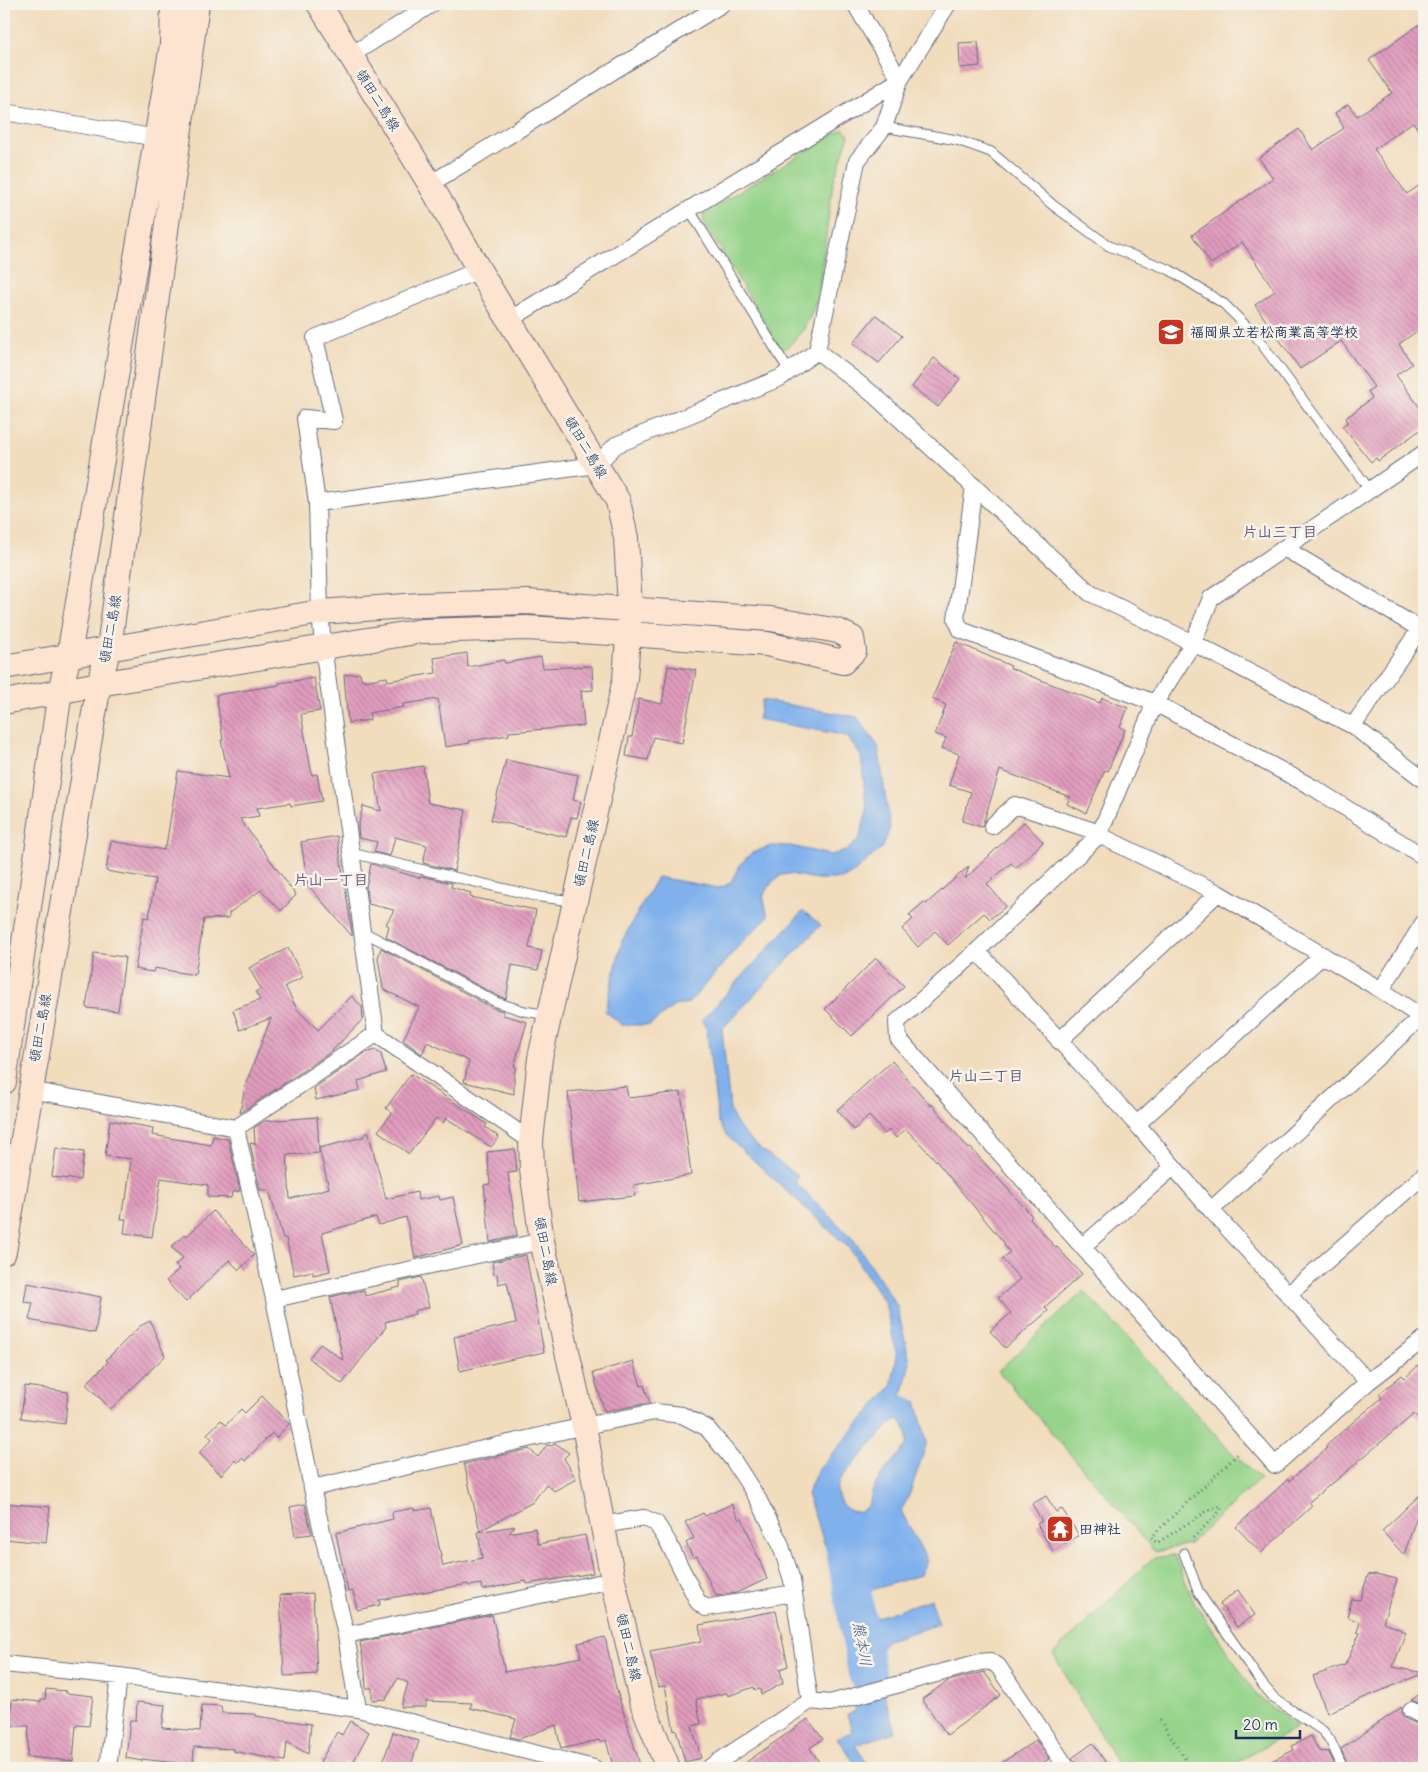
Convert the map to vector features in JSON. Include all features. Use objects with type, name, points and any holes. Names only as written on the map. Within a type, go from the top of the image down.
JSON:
[{"type":"main road","name":"頓田二島線","points":[[4,1082],[60,691],[69,654],[172,45],[173,4]]},
{"type":"main road","name":"頓田二島線","points":[[4,1252],[99,684],[109,648],[197,4]]},
{"type":"main road","name":"頓田二島線","points":[[319,4],[430,184],[479,270],[618,501],[626,538],[630,608],[625,679],[540,1058],[531,1140],[532,1170],[542,1241],[584,1426],[613,1580],[641,1700],[668,1768]]},
{"type":"main road","points":[[4,667],[69,654],[320,612],[420,605],[527,602],[772,619],[838,630],[852,638],[854,651],[843,662],[767,644],[526,628],[422,631],[99,684],[4,702]]},
{"type":"street","points":[[351,55],[432,4]]},
{"type":"street","points":[[430,184],[722,4]]},
{"type":"street","points":[[855,4],[900,80]]},
{"type":"street","points":[[317,503],[596,465],[616,445],[780,378],[817,351],[857,161],[884,126],[900,80],[948,4]]},
{"type":"street","points":[[509,320],[900,80]]},
{"type":"street","points":[[4,112],[156,138]]},
{"type":"street","points":[[479,270],[315,338],[334,421],[305,418],[317,503],[320,612],[323,646],[376,1034],[531,1140]]},
{"type":"street","points":[[817,351],[874,395],[1090,594],[1193,644],[1353,726],[1424,780]]},
{"type":"street","points":[[1424,453],[1211,598],[1193,644],[1155,703],[1100,834],[977,952],[898,1022],[898,1038],[1275,1465],[1368,1382],[1424,1338]]},
{"type":"street","points":[[974,486],[956,619],[961,630],[1155,703],[1314,788],[1424,857]]},
{"type":"street","points":[[1284,548],[1422,627],[1353,726]]},
{"type":"street","points":[[992,826],[1015,805],[1100,834],[1218,893],[1381,990],[1423,1018],[1211,1210]]},
{"type":"street","points":[[1059,1041],[1218,893]]},
{"type":"street","points":[[1381,990],[1424,922]]},
{"type":"street","points":[[977,952],[1136,1124],[1211,1210],[1368,1382]]},
{"type":"street","points":[[1136,1124],[1323,955]]},
{"type":"street","points":[[30,1090],[236,1128],[376,1034]]},
{"type":"street","points":[[236,1128],[274,1299],[312,1488],[346,1635],[358,1709]]},
{"type":"street","points":[[1082,1247],[1173,1167]]},
{"type":"street","points":[[1288,1295],[1424,1174]]},
{"type":"street","points":[[274,1299],[542,1241]]},
{"type":"street","points":[[312,1488],[584,1426],[655,1412],[682,1415],[708,1428],[733,1460],[758,1499],[780,1543],[792,1580],[810,1701]]},
{"type":"street","points":[[602,1525],[644,1518],[656,1523],[668,1542],[698,1602],[706,1608],[794,1593]]},
{"type":"street","points":[[346,1635],[613,1580]]},
{"type":"street","points":[[709,1768],[810,1701],[830,1703],[980,1662],[990,1661],[998,1666],[1067,1768]]},
{"type":"street","points":[[4,1664],[120,1676],[358,1709],[594,1768]]},
{"type":"street","points":[[108,1768],[120,1676]]},
{"type":"lane","points":[[884,126],[957,140],[991,152],[1054,206],[1109,246],[1170,270],[1224,304],[1255,335],[1369,489]]},
{"type":"lane","points":[[689,209],[789,372]]},
{"type":"lane","points":[[351,853],[540,897],[575,901]]},
{"type":"lane","points":[[362,931],[496,1002],[524,1011],[550,1015]]},
{"type":"lane","points":[[1184,1553],[1199,1593],[1263,1685],[1275,1698],[1323,1731],[1330,1740],[1343,1768]]},
{"type":"path","points":[[1193,1538],[1221,1510],[1221,1506],[1212,1508],[1157,1543],[1151,1537],[1242,1451]]},
{"type":"path","points":[[1160,1720],[1191,1768]]},
{"type":"green space","points":[[843,129],[849,135],[833,183],[818,296],[803,330],[787,348],[780,348],[704,222],[703,213]]},
{"type":"green space","points":[[1084,1291],[1232,1453],[1260,1479],[1189,1544],[1155,1552],[998,1371]]},
{"type":"green space","points":[[1174,1555],[1194,1602],[1257,1696],[1297,1727],[1228,1768],[1120,1768],[1053,1654],[1153,1558]]},
{"type":"water","points":[[762,700],[857,717],[878,746],[890,827],[883,847],[854,872],[842,879],[817,879],[789,874],[782,875],[773,881],[763,896],[768,917],[743,941],[689,1003],[674,1006],[650,1025],[622,1025],[605,1011],[622,941],[657,877],[719,888],[727,885],[732,880],[740,865],[751,853],[771,846],[791,846],[830,855],[846,851],[859,840],[867,811],[861,756],[847,736],[758,719]]},
{"type":"water","points":[[803,911],[821,925],[722,1029],[730,1110],[742,1131],[759,1148],[798,1176],[795,1182],[854,1240],[897,1306],[910,1362],[902,1396],[916,1401],[927,1442],[910,1493],[901,1511],[927,1560],[920,1575],[853,1596],[841,1591],[807,1494],[817,1471],[891,1387],[897,1356],[885,1303],[849,1248],[726,1135],[718,1120],[706,1026],[702,1020]],"holes":[[[898,1420],[906,1430],[907,1444],[877,1482],[867,1506],[860,1511],[851,1511],[840,1500],[837,1490],[838,1484],[890,1424]]]},
{"type":"water","points":[[931,1599],[939,1624],[888,1640],[870,1656],[885,1696],[895,1732],[855,1745],[870,1768],[858,1768],[837,1738],[852,1732],[847,1714],[856,1711],[854,1703],[865,1700],[842,1629]]},
{"type":"building","points":[[1424,21],[1424,138],[1413,122],[1374,149],[1407,194],[1424,182],[1424,326],[1399,344],[1412,364],[1396,375],[1424,413],[1424,427],[1378,461],[1376,458],[1371,462],[1342,426],[1348,422],[1346,418],[1372,398],[1368,391],[1374,387],[1341,341],[1300,369],[1255,305],[1275,291],[1242,242],[1211,264],[1192,235],[1273,178],[1259,158],[1299,129],[1313,150],[1344,128],[1335,113],[1348,104],[1357,116],[1392,93],[1369,60]]},
{"type":"building","points":[[978,42],[980,66],[960,68],[959,43]]},
{"type":"building","points":[[876,315],[902,336],[879,363],[853,343]]},
{"type":"building","points":[[934,358],[960,379],[938,407],[912,387]]},
{"type":"building","points":[[956,642],[1011,666],[1010,668],[1100,703],[1102,698],[1128,708],[1120,727],[1125,729],[1108,771],[1105,770],[1086,813],[1067,804],[1070,797],[1000,770],[982,827],[962,821],[971,792],[949,785],[959,754],[942,748],[946,738],[935,734],[946,705],[932,699]]},
{"type":"building","points":[[467,653],[468,667],[504,660],[505,663],[541,657],[543,668],[592,666],[593,690],[581,691],[584,726],[509,732],[509,735],[445,747],[438,699],[403,704],[404,707],[369,713],[370,720],[348,723],[344,675],[360,673],[361,679],[364,679],[364,681],[387,677],[388,681],[436,673],[434,658]]},
{"type":"building","points":[[668,666],[696,670],[682,743],[653,737],[648,760],[626,756],[629,737],[632,737],[639,699],[662,704]]},
{"type":"building","points":[[314,678],[320,711],[301,714],[312,775],[317,774],[322,801],[291,806],[290,803],[257,808],[259,816],[240,819],[296,895],[281,911],[261,890],[229,913],[229,918],[204,919],[195,975],[154,968],[153,972],[135,969],[144,917],[149,918],[155,879],[106,871],[111,841],[164,850],[178,771],[229,778],[221,740],[223,740],[216,695]]},
{"type":"building","points":[[506,760],[578,775],[573,800],[581,802],[577,818],[571,817],[566,837],[491,820]]},
{"type":"building","points":[[423,766],[428,803],[466,810],[454,871],[423,863],[427,845],[395,837],[390,856],[374,852],[377,842],[359,838],[358,827],[363,806],[381,811],[374,774]]},
{"type":"building","points":[[1024,822],[1043,842],[1016,868],[1011,863],[987,884],[1006,906],[990,919],[984,913],[948,945],[935,931],[918,947],[902,929],[913,919],[909,915],[924,902],[926,904],[969,866],[965,879]]},
{"type":"building","points":[[337,836],[352,936],[308,885],[301,842]]},
{"type":"building","points":[[371,864],[420,878],[421,876],[452,883],[451,887],[471,893],[470,897],[536,910],[529,948],[542,951],[538,970],[512,965],[506,999],[386,937],[389,926],[386,924],[394,910],[368,904],[366,887]]},
{"type":"building","points":[[288,948],[303,977],[285,986],[297,1009],[318,1030],[352,996],[362,1007],[363,1019],[331,1052],[240,1113],[245,1086],[271,1018],[240,1030],[233,1010],[260,1000],[255,992],[261,989],[249,968]]},
{"type":"building","points":[[381,948],[493,1008],[503,1011],[503,1015],[527,1022],[514,1066],[516,1067],[514,1094],[464,1082],[469,1061],[427,1042],[422,1054],[403,1040],[419,1007],[383,989],[378,958]]},
{"type":"building","points":[[94,953],[125,957],[118,1011],[86,1008]]},
{"type":"building","points":[[876,958],[904,986],[852,1036],[825,1009]]},
{"type":"building","points":[[375,1050],[381,1054],[386,1072],[358,1081],[360,1090],[316,1100],[314,1088],[365,1053]]},
{"type":"building","points":[[892,1061],[931,1106],[932,1104],[969,1149],[971,1148],[1032,1216],[1030,1218],[1056,1248],[1082,1274],[1045,1307],[1048,1311],[1005,1348],[990,1331],[1011,1313],[998,1298],[1020,1279],[1002,1259],[1010,1252],[1005,1244],[932,1156],[906,1129],[896,1138],[889,1130],[885,1134],[869,1116],[854,1130],[837,1110]]},
{"type":"building","points":[[411,1074],[487,1124],[485,1127],[499,1137],[491,1147],[446,1118],[443,1123],[436,1118],[409,1154],[378,1131],[392,1113],[386,1108]]},
{"type":"building","points":[[626,1086],[628,1098],[681,1092],[691,1175],[634,1185],[635,1196],[579,1202],[568,1092]]},
{"type":"building","points":[[317,1117],[319,1148],[363,1137],[368,1131],[386,1199],[417,1192],[418,1200],[439,1196],[440,1200],[453,1197],[463,1245],[415,1258],[406,1217],[379,1225],[376,1217],[322,1233],[330,1271],[313,1275],[313,1271],[294,1275],[286,1238],[283,1238],[269,1190],[260,1190],[250,1143],[255,1144],[254,1128],[265,1121]],"holes":[[[319,1148],[329,1188],[290,1199],[287,1155],[319,1153]]]},
{"type":"building","points":[[110,1120],[153,1128],[152,1135],[211,1145],[213,1136],[228,1139],[240,1191],[232,1192],[231,1198],[208,1197],[208,1185],[161,1178],[152,1237],[124,1233],[126,1219],[121,1219],[124,1200],[126,1200],[131,1159],[105,1156]]},
{"type":"building","points":[[56,1148],[84,1152],[80,1180],[52,1177]]},
{"type":"building","points":[[515,1149],[517,1172],[508,1173],[517,1236],[490,1242],[484,1185],[490,1184],[487,1152]]},
{"type":"building","points":[[213,1211],[254,1255],[239,1270],[229,1260],[186,1302],[166,1281],[179,1269],[175,1265],[183,1258],[171,1247],[186,1234],[187,1236]]},
{"type":"building","points":[[526,1255],[544,1352],[460,1371],[454,1337],[516,1323],[507,1282],[498,1284],[497,1274],[494,1275],[492,1262]]},
{"type":"building","points":[[421,1277],[429,1307],[414,1311],[415,1314],[385,1322],[386,1327],[342,1384],[309,1358],[320,1344],[343,1360],[330,1297],[364,1290],[365,1296],[400,1287],[400,1282]]},
{"type":"building","points":[[27,1283],[101,1297],[95,1333],[29,1320],[33,1303],[24,1302]]},
{"type":"building","points":[[150,1321],[165,1356],[111,1409],[86,1384],[108,1362],[106,1360],[140,1326]]},
{"type":"building","points":[[1424,1360],[1424,1424],[1414,1414],[1309,1502],[1312,1506],[1261,1553],[1236,1527],[1288,1479],[1289,1481],[1382,1398],[1379,1394],[1402,1375],[1405,1378]]},
{"type":"building","points":[[633,1361],[641,1386],[644,1385],[650,1403],[604,1410],[593,1373]]},
{"type":"building","points":[[25,1386],[68,1392],[65,1424],[21,1418]]},
{"type":"building","points":[[262,1396],[289,1424],[276,1438],[272,1433],[245,1461],[242,1458],[237,1463],[235,1460],[221,1475],[199,1453],[212,1439],[207,1434],[221,1420],[226,1425],[241,1409],[245,1413]]},
{"type":"building","points":[[555,1443],[569,1453],[564,1458],[576,1479],[554,1491],[546,1484],[533,1502],[480,1531],[464,1464],[529,1449],[538,1457],[547,1445],[552,1446]]},
{"type":"building","points":[[1424,1491],[1424,1494],[1404,1555],[1382,1531]]},
{"type":"building","points":[[1046,1496],[1056,1512],[1062,1509],[1079,1535],[1053,1551],[1037,1524],[1042,1521],[1032,1504]]},
{"type":"building","points":[[4,1503],[50,1507],[46,1543],[4,1539]]},
{"type":"building","points":[[305,1504],[312,1534],[295,1536],[290,1507]]},
{"type":"building","points":[[732,1504],[739,1520],[742,1518],[767,1579],[736,1593],[716,1596],[697,1556],[693,1558],[686,1543],[694,1538],[685,1522],[703,1513],[705,1516]]},
{"type":"building","points":[[414,1508],[414,1511],[431,1508],[443,1566],[482,1558],[478,1532],[515,1526],[509,1533],[535,1528],[538,1544],[585,1535],[593,1573],[527,1584],[526,1581],[482,1590],[481,1584],[469,1586],[468,1584],[379,1600],[380,1605],[357,1610],[353,1591],[348,1592],[336,1533],[393,1519],[392,1512]]},
{"type":"building","points":[[1376,1574],[1397,1579],[1383,1622],[1406,1632],[1393,1667],[1424,1673],[1327,1713],[1313,1676],[1345,1665],[1360,1633],[1357,1632],[1360,1622],[1347,1617],[1352,1599],[1360,1600],[1368,1575]]},
{"type":"building","points":[[1238,1590],[1255,1615],[1237,1627],[1220,1604]]},
{"type":"building","points":[[313,1593],[317,1674],[284,1676],[280,1595]]},
{"type":"building","points":[[776,1611],[788,1666],[780,1669],[783,1683],[761,1695],[760,1689],[755,1690],[754,1687],[728,1696],[727,1693],[696,1699],[701,1724],[692,1726],[701,1758],[685,1762],[676,1729],[674,1730],[665,1686],[658,1687],[650,1651],[702,1641],[699,1625]]},
{"type":"building","points":[[492,1615],[505,1672],[581,1657],[578,1643],[605,1637],[616,1688],[641,1768],[626,1768],[612,1763],[606,1740],[561,1749],[556,1725],[519,1739],[510,1737],[516,1719],[470,1708],[472,1703],[426,1701],[426,1707],[401,1707],[408,1683],[398,1678],[386,1699],[372,1700],[372,1688],[366,1688],[360,1642]]},
{"type":"building","points":[[984,1672],[1001,1695],[947,1735],[922,1699],[948,1681]]},
{"type":"building","points":[[46,1689],[93,1696],[89,1726],[76,1725],[73,1761],[27,1757],[29,1726],[9,1726],[12,1699],[41,1702],[41,1699],[45,1699]]},
{"type":"building","points":[[1424,1691],[1424,1706],[1411,1700]]},
{"type":"building","points":[[137,1702],[165,1705],[162,1728],[200,1731],[202,1705],[221,1706],[222,1713],[256,1714],[256,1716],[311,1724],[308,1754],[287,1742],[285,1761],[233,1751],[233,1749],[194,1747],[193,1765],[126,1758],[130,1720],[136,1720]]},
{"type":"building","points":[[1402,1707],[1402,1715],[1406,1719],[1424,1727],[1424,1768],[1349,1768],[1341,1749]]},
{"type":"building","points":[[808,1719],[823,1739],[810,1748],[823,1768],[738,1768]]},
{"type":"building","points":[[350,1721],[369,1732],[351,1766],[345,1762],[342,1768],[332,1768],[320,1762],[337,1732],[342,1735]]},
{"type":"building","points":[[393,1732],[419,1741],[410,1768],[381,1768]]},
{"type":"building","points":[[1311,1736],[1319,1751],[1329,1752],[1336,1768],[1257,1768],[1294,1750],[1292,1746]]},
{"type":"building","points":[[1036,1740],[1049,1759],[1035,1768],[994,1768]]},
{"type":"building","points":[[1093,1743],[1109,1768],[1080,1768],[1072,1758]]},
{"type":"waterway","name":"熊本川","points":[[844,1545],[867,1673]]},
{"type":"place","name":"福岡県立若松商業高等学校","points":[[1171,332]]},
{"type":"place","name":"田神社","points":[[1060,1529]]},
{"type":"district","name":"片山三丁目","points":[[1280,532]]},
{"type":"district","name":"片山一丁目","points":[[331,880]]},
{"type":"district","name":"片山二丁目","points":[[986,1076]]}]
